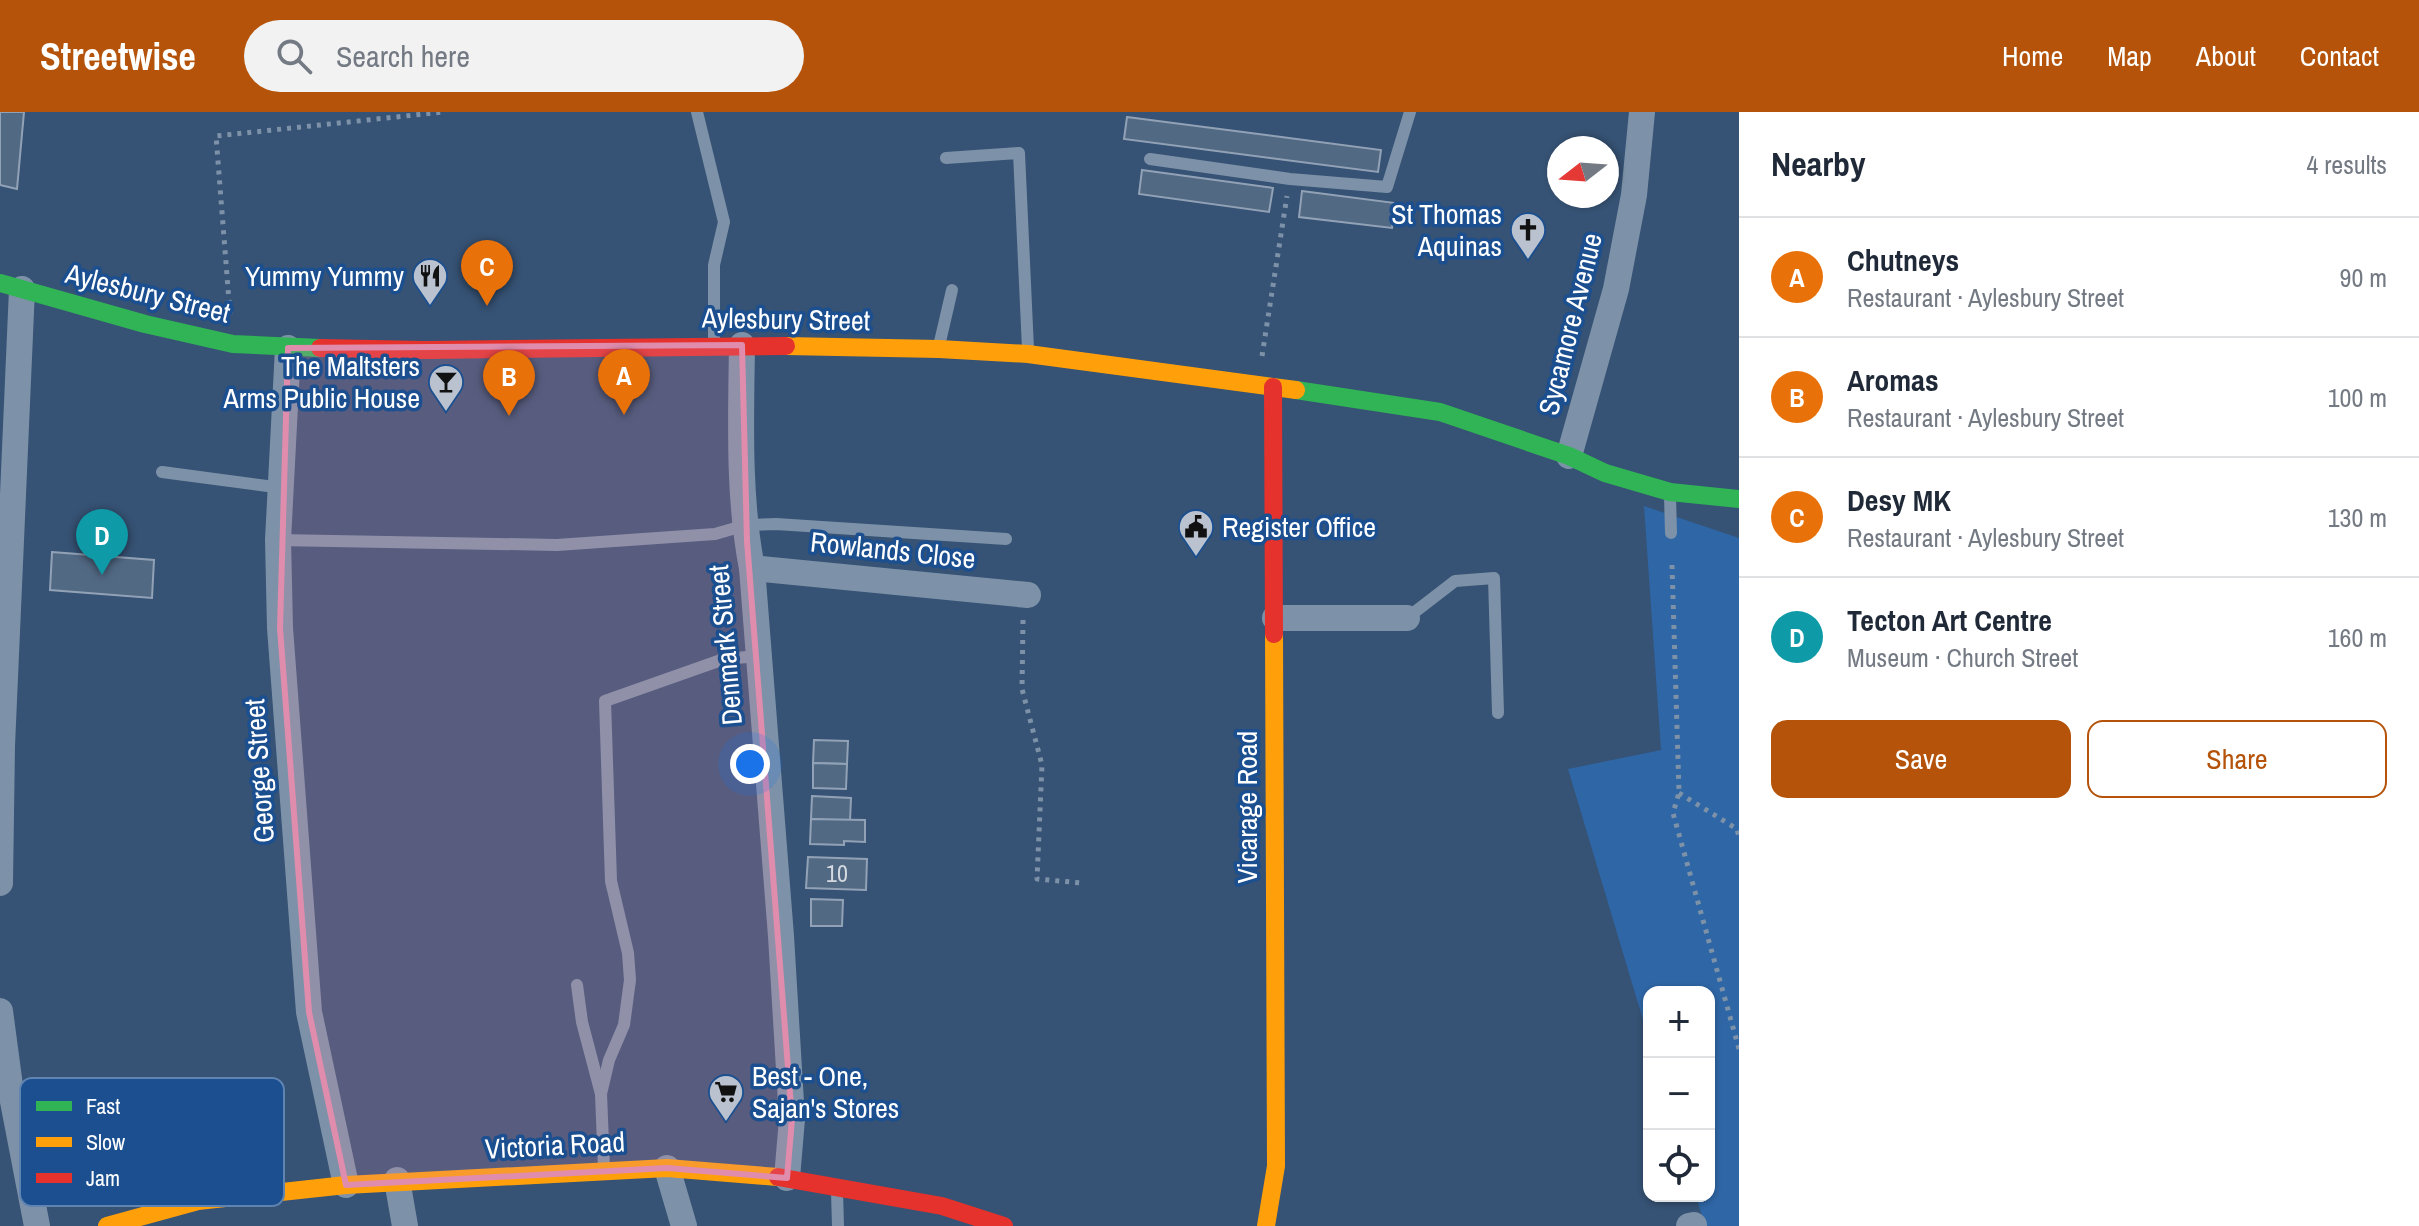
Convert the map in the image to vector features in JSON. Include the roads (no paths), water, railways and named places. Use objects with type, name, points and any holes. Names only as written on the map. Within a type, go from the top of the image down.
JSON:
[{"type":"street","name":"Sycamore Avenue","points":[[1569,456],[1616,289],[1634,195],[1642,112]]},
{"type":"street","name":"Aylesbury Street","points":[[11,286],[145,324],[233,344],[288,348],[426,350],[742,345],[1028,354],[1440,412],[1569,456],[1605,473],[1670,492],[1739,499]]},
{"type":"street","points":[[0,883],[11,286]]},
{"type":"street","name":"Denmark Street","points":[[742,345],[746,525],[781,936],[792,1119],[787,1178]]},
{"type":"street","name":"George Street","points":[[288,348],[278,540],[280,628],[309,1012],[346,1185]]},
{"type":"street","name":"Vicarage Road","points":[[1265,386],[1275,618],[1276,1166],[1266,1226]]},
{"type":"street","name":"Rowlands Close","points":[[752,568],[1026,595]]},
{"type":"street","points":[[1275,618],[1407,618]]},
{"type":"street","points":[[0,1011],[5,1086],[20,1152]]},
{"type":"street","points":[[667,1168],[684,1226]]},
{"type":"street","name":"Victoria Road","points":[[284,1192],[397,1180],[667,1168],[787,1178],[942,1206],[1004,1226]]},
{"type":"street","points":[[397,1180],[405,1226]]},
{"type":"street","points":[[32,1206],[37,1226]]},
{"type":"street","name":"Victoria Road","points":[[107,1226],[180,1206]]},
{"type":"lane","points":[[697,112],[724,222],[714,265],[713,345]]},
{"type":"lane","points":[[1150,159],[1290,179],[1387,187],[1410,112]]},
{"type":"lane","points":[[946,158],[1019,153],[1028,354]]},
{"type":"lane","points":[[939,349],[952,290]]},
{"type":"lane","points":[[162,472],[282,488]]},
{"type":"lane","points":[[1670,492],[1671,533]]},
{"type":"lane","points":[[278,540],[557,545],[715,534],[746,525],[776,524],[1006,539]]},
{"type":"lane","points":[[1407,618],[1455,581],[1494,578],[1498,713]]},
{"type":"lane","points":[[601,1094],[609,1060],[624,1025],[630,980],[628,953],[611,881],[605,701],[724,659],[759,656]]},
{"type":"lane","points":[[577,985],[582,1022],[601,1094],[604,1171]]},
{"type":"lane","points":[[837,1188],[838,1226]]},
{"type":"place","name":"St Thomas Aquinas","points":[[1528,261]]},
{"type":"place","name":"Desy MK","points":[[487,306]]},
{"type":"place","name":"Yummy Yummy","points":[[430,307]]},
{"type":"place","name":"The Maltsters Arms Public House","points":[[446,413]]},
{"type":"place","name":"Chutneys","points":[[624,415]]},
{"type":"place","name":"Aromas","points":[[509,416]]},
{"type":"place","name":"Register Office","points":[[1196,558]]},
{"type":"place","name":"Tecton Art Centre","points":[[102,575]]},
{"type":"place","name":"Best - One, Sajan's Stores","points":[[726,1123]]}]
